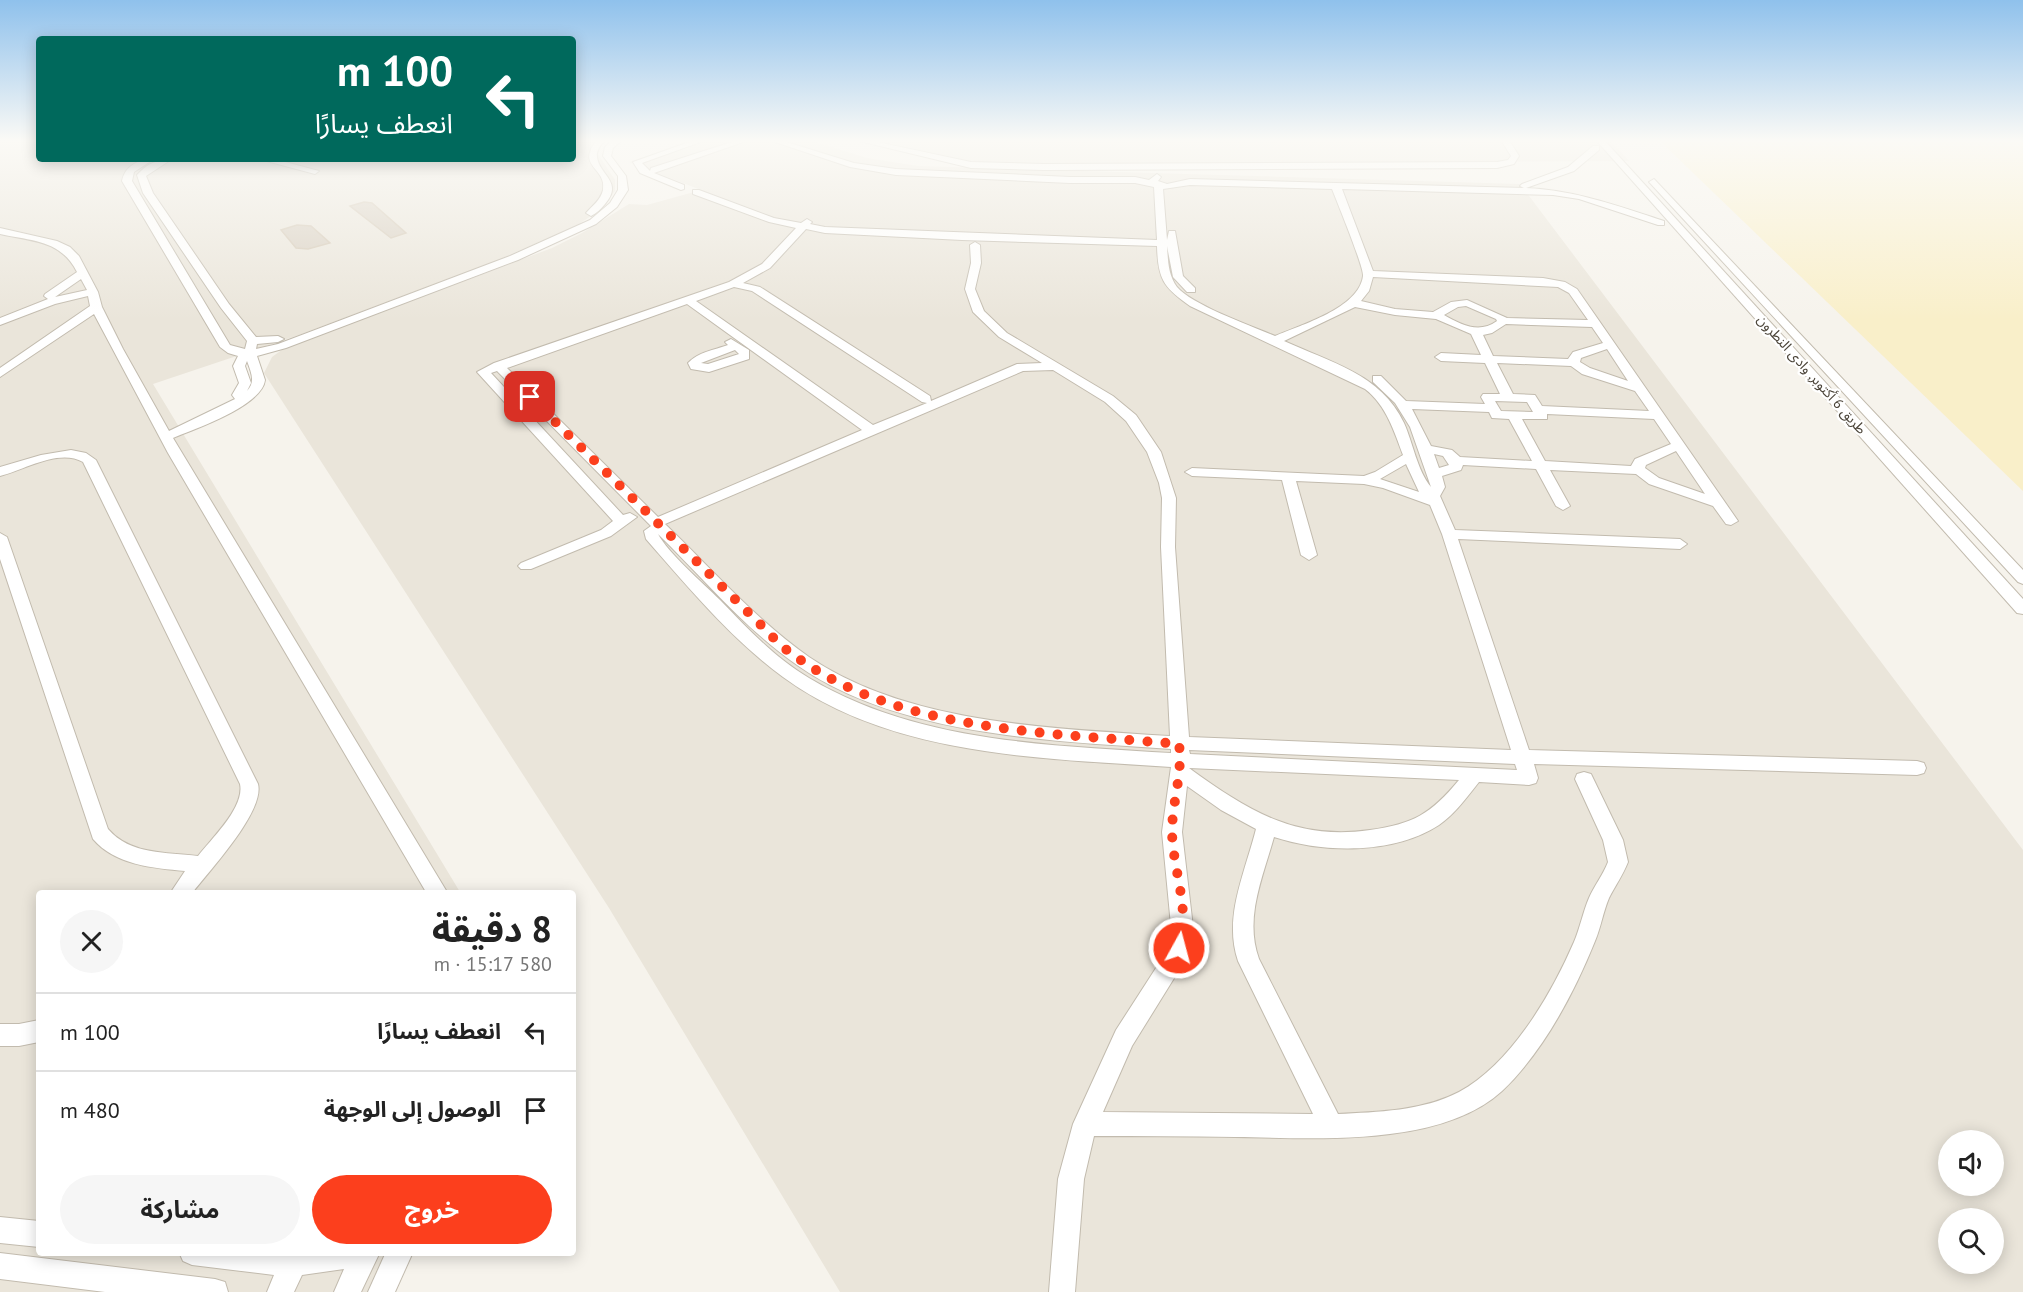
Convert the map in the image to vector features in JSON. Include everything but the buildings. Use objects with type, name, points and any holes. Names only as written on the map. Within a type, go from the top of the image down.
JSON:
[{"type":"street","points":[[138,200],[226,347],[239,353],[249,353],[282,346],[584,227],[614,206],[618,200]]},
{"type":"street","points":[[155,200],[225,306],[252,340],[280,338],[491,263]]},
{"type":"street","points":[[509,256],[589,214],[603,200]]},
{"type":"street","points":[[724,200],[763,217],[836,231],[984,238],[1167,240]]},
{"type":"street","points":[[1164,200],[1167,240],[1162,268],[1166,279],[1178,294],[1205,310],[1370,375],[1391,390],[1405,405],[1423,448],[1438,487],[1433,499]]},
{"type":"street","points":[[1279,338],[1353,303],[1364,291],[1369,274],[1341,200]]},
{"type":"street","points":[[1591,200],[1661,223],[1643,200]]},
{"type":"street","name":"طريق 6 أكتوبر, وادى النطرون","points":[[1649,200],[2023,609]]},
{"type":"street","name":"طريق 6 أكتوبر, وادى النطرون","points":[[1670,200],[2023,579]]},
{"type":"street","points":[[621,521],[483,374],[484,371],[733,284],[766,266],[805,225]]},
{"type":"street","points":[[157,234],[173,230]]},
{"type":"street","points":[[0,231],[42,239],[62,247],[75,258],[117,349],[175,453],[436,890]]},
{"type":"street","points":[[984,238],[970,284],[975,306],[995,329],[1109,399],[1126,412],[1149,441],[1162,470],[1169,498],[1168,547],[1180,759],[1172,832],[1184,924],[1183,936],[1173,960],[1124,1038],[1085,1124],[1071,1179],[1062,1292]]},
{"type":"street","points":[[0,322],[38,303],[83,273]]},
{"type":"street","points":[[1369,274],[1454,290],[1561,284],[1573,291],[1731,521]]},
{"type":"street","points":[[733,284],[756,289],[926,399]]},
{"type":"street","points":[[1438,316],[1454,290]]},
{"type":"street","points":[[1454,290],[1504,321]]},
{"type":"street","points":[[0,315],[38,303],[95,299]]},
{"type":"street","points":[[0,373],[95,299]]},
{"type":"street","points":[[685,302],[736,346]]},
{"type":"street","points":[[685,302],[871,430]]},
{"type":"street","points":[[1353,303],[1395,312],[1438,316],[1476,333],[1482,333],[1504,321],[1596,324]]},
{"type":"street","points":[[1476,333],[1508,397]]},
{"type":"street","points":[[498,366],[653,521],[794,656],[817,671],[870,695],[925,714],[959,722],[1180,759],[1529,778],[1449,534],[1433,499],[1423,488],[1393,416],[1378,392],[1279,338]]},
{"type":"street","points":[[167,436],[242,400],[238,395],[245,383],[239,366],[243,357],[249,353],[252,340]]},
{"type":"street","points":[[1574,363],[1573,359],[1577,355],[1610,344]]},
{"type":"street","points":[[1021,367],[1027,359],[1026,350]]},
{"type":"street","points":[[1441,357],[1574,363],[1586,371],[1639,388]]},
{"type":"street","points":[[526,566],[606,533],[621,521],[653,521],[1021,367],[1058,368]]},
{"type":"street","points":[[1487,396],[1508,397],[1531,398],[1542,416],[1497,415],[1487,396]]},
{"type":"street","points":[[1405,405],[1493,408]]},
{"type":"street","points":[[1538,410],[1657,415]]},
{"type":"street","points":[[1514,416],[1563,506]]},
{"type":"street","points":[[1639,470],[1640,462],[1679,445]]},
{"type":"street","points":[[1423,448],[1447,453],[1456,461],[1639,470],[1654,481],[1719,503]]},
{"type":"street","points":[[0,472],[61,454],[80,454],[89,460],[251,792],[246,809],[183,890]]},
{"type":"street","points":[[1364,480],[1380,475],[1409,457]]},
{"type":"street","points":[[1433,474],[1456,468],[1456,461]]},
{"type":"street","points":[[1192,472],[1364,480],[1433,499]]},
{"type":"street","points":[[1288,477],[1309,555]]},
{"type":"street","points":[[1449,534],[1680,544]]},
{"type":"street","points":[[0,537],[104,841],[122,852],[203,865]]},
{"type":"street","points":[[1180,759],[1389,754],[1917,768]]},
{"type":"street","points":[[1180,759],[1236,810],[1266,828],[1318,841],[1362,841],[1417,827],[1439,814],[1475,774]]},
{"type":"street","points":[[1085,1124],[1331,1126],[1399,1120],[1436,1113],[1463,1102],[1490,1085],[1509,1066],[1535,1030],[1580,950],[1600,896],[1618,862],[1613,840],[1584,779]]},
{"type":"street","points":[[1266,828],[1246,909],[1242,934],[1244,946],[1249,961],[1331,1126]]},
{"type":"street","points":[[0,1035],[36,1032]]},
{"type":"street","points":[[0,1230],[36,1234]]},
{"type":"street","points":[[226,1256],[294,1264],[322,1263],[346,1256]]},
{"type":"street","points":[[347,1292],[366,1256]]},
{"type":"street","points":[[381,1292],[398,1256]]},
{"type":"street","points":[[280,1292],[294,1264]]},
{"type":"street","points":[[0,1266],[215,1292]]},
{"type":"shaded area","points":[[0,200],[608,200],[603,208],[576,226],[491,263],[296,336],[153,384],[459,890],[36,890],[36,1256],[387,1256],[371,1292],[0,1292]]},
{"type":"shaded area","points":[[664,200],[1532,200],[2023,850],[2023,1292],[840,1292],[609,908],[264,373],[272,357],[283,349],[552,248],[582,233],[629,204],[647,205]]},
{"type":"sand","points":[[1722,200],[2023,200],[2023,491]]},
{"type":"route","points":[[530,397],[660,528],[758,622],[794,656],[817,671],[896,705],[959,722],[1067,735],[1179,744],[1181,761],[1172,832],[1184,924],[1179,948]]}]
